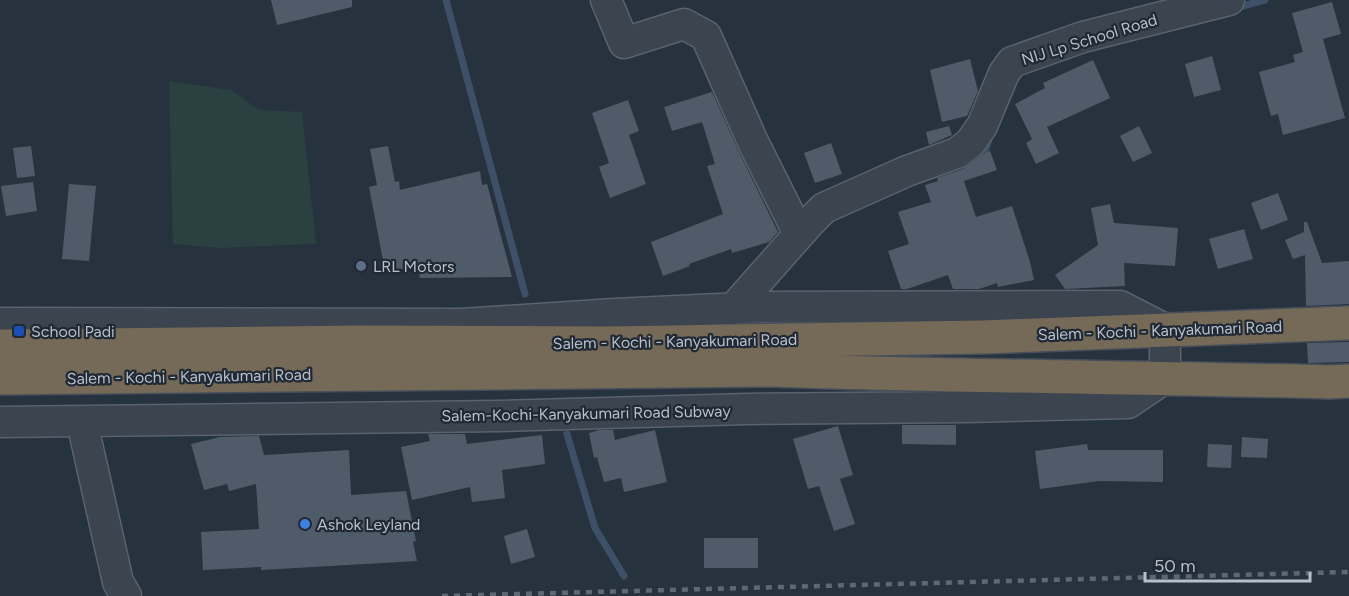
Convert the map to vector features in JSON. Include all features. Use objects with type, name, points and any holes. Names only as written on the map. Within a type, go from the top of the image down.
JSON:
[{"type":"highway","name":"Salem - Kochi - Kanyakumari Road","points":[[0,346],[346,342],[655,342],[982,337],[1349,323]]},
{"type":"highway","name":"Salem - Kochi - Kanyakumari Road","points":[[0,378],[773,370],[1349,381]]},
{"type":"street","points":[[606,0],[624,43],[684,24],[705,36],[753,142],[799,234]]},
{"type":"street","name":"NIJ Lp School Road","points":[[733,309],[824,208],[907,171],[957,153],[970,143],[982,126],[1007,67],[1012,62],[1083,37],[1229,0]]},
{"type":"street","points":[[0,323],[461,324],[733,309],[1120,306],[1166,329],[1165,378]]},
{"type":"street","name":"Salem-Kochi-Kanyakumari Road Subway","points":[[0,422],[500,416],[746,409],[1128,403],[1165,378]]},
{"type":"street","points":[[82,422],[118,582],[126,596]]},
{"type":"green space","points":[[169,81],[231,90],[259,110],[302,112],[316,244],[221,248],[173,244]]},
{"type":"building","points":[[271,0],[352,0],[352,7],[277,25]]},
{"type":"building","points":[[1332,2],[1341,34],[1323,39],[1345,118],[1283,135],[1278,114],[1271,116],[1259,72],[1295,62],[1293,55],[1303,52],[1292,13]]},
{"type":"building","points":[[1212,56],[1221,90],[1194,97],[1185,64]]},
{"type":"building","points":[[970,59],[978,91],[967,116],[942,122],[930,70]]},
{"type":"building","points":[[1093,60],[1110,98],[1047,127],[1059,153],[1036,164],[1026,143],[1032,139],[1015,104],[1045,88],[1043,83]]},
{"type":"building","points":[[712,92],[778,232],[769,242],[732,253],[731,249],[663,276],[651,242],[723,214],[707,166],[715,164],[702,122],[672,131],[664,107]]},
{"type":"building","points":[[628,100],[639,131],[629,135],[646,184],[610,198],[599,167],[609,163],[592,113]]},
{"type":"building","points":[[949,126],[952,135],[929,145],[926,132]]},
{"type":"building","points":[[1139,126],[1152,153],[1133,162],[1120,136]]},
{"type":"building","points":[[831,143],[842,174],[815,183],[804,153]]},
{"type":"building","points":[[31,146],[35,176],[17,178],[13,148]]},
{"type":"building","points":[[388,146],[395,182],[399,181],[400,190],[480,171],[482,185],[487,184],[512,277],[420,278],[418,267],[385,271],[369,187],[377,185],[370,149]]},
{"type":"building","points":[[990,151],[997,170],[964,181],[976,217],[1012,206],[1034,280],[998,287],[997,283],[979,289],[953,289],[948,275],[901,289],[888,251],[909,244],[898,212],[931,202],[925,185],[963,169]]},
{"type":"building","points":[[33,182],[37,211],[6,216],[1,186]]},
{"type":"building","points":[[69,184],[96,186],[89,261],[62,259]]},
{"type":"building","points":[[1278,193],[1288,220],[1261,230],[1251,203]]},
{"type":"building","points":[[1110,204],[1114,223],[1178,228],[1175,266],[1124,263],[1125,286],[1065,289],[1055,275],[1098,245],[1091,208]]},
{"type":"building","points":[[1304,222],[1307,222],[1322,263],[1349,261],[1349,304],[1306,306],[1305,255],[1293,259],[1285,240],[1304,232]]},
{"type":"building","points":[[1244,229],[1253,259],[1218,269],[1209,239]]},
{"type":"building","points":[[1349,342],[1349,362],[1308,363],[1307,343]]},
{"type":"building","points":[[902,425],[956,425],[956,445],[902,444]]},
{"type":"building","points":[[838,426],[853,475],[840,479],[855,524],[834,531],[819,486],[808,489],[793,439]]},
{"type":"building","points":[[613,430],[615,440],[655,430],[667,482],[624,492],[621,478],[604,482],[597,457],[594,458],[589,433]]},
{"type":"building","points":[[428,434],[465,434],[467,444],[542,435],[545,464],[502,470],[505,498],[472,502],[470,487],[412,500],[401,447],[430,441]]},
{"type":"building","points":[[259,436],[264,455],[349,450],[351,495],[406,491],[416,541],[413,542],[417,561],[261,570],[261,567],[203,570],[201,532],[259,529],[256,484],[229,491],[227,484],[204,490],[191,444],[220,437]]},
{"type":"building","points":[[1242,437],[1268,439],[1267,458],[1241,457]]},
{"type":"building","points":[[1087,444],[1088,450],[1163,450],[1163,482],[1099,481],[1040,489],[1035,451]]},
{"type":"building","points":[[1208,444],[1232,445],[1231,468],[1207,467]]},
{"type":"building","points":[[527,529],[535,557],[511,564],[504,536]]},
{"type":"building","points":[[704,538],[758,538],[758,568],[704,568]]},
{"type":"waterway","points":[[446,0],[525,294]]},
{"type":"waterway","points":[[1235,8],[1265,0]]},
{"type":"waterway","points":[[975,152],[986,149],[990,136]]},
{"type":"waterway","points":[[567,434],[595,528],[624,576]]},
{"type":"railway","points":[[442,596],[1349,572]]},
{"type":"place","name":"LRL Motors","points":[[361,266]]},
{"type":"place","name":"School Padi","points":[[19,331]]},
{"type":"place","name":"Ashok Leyland","points":[[305,524]]}]
